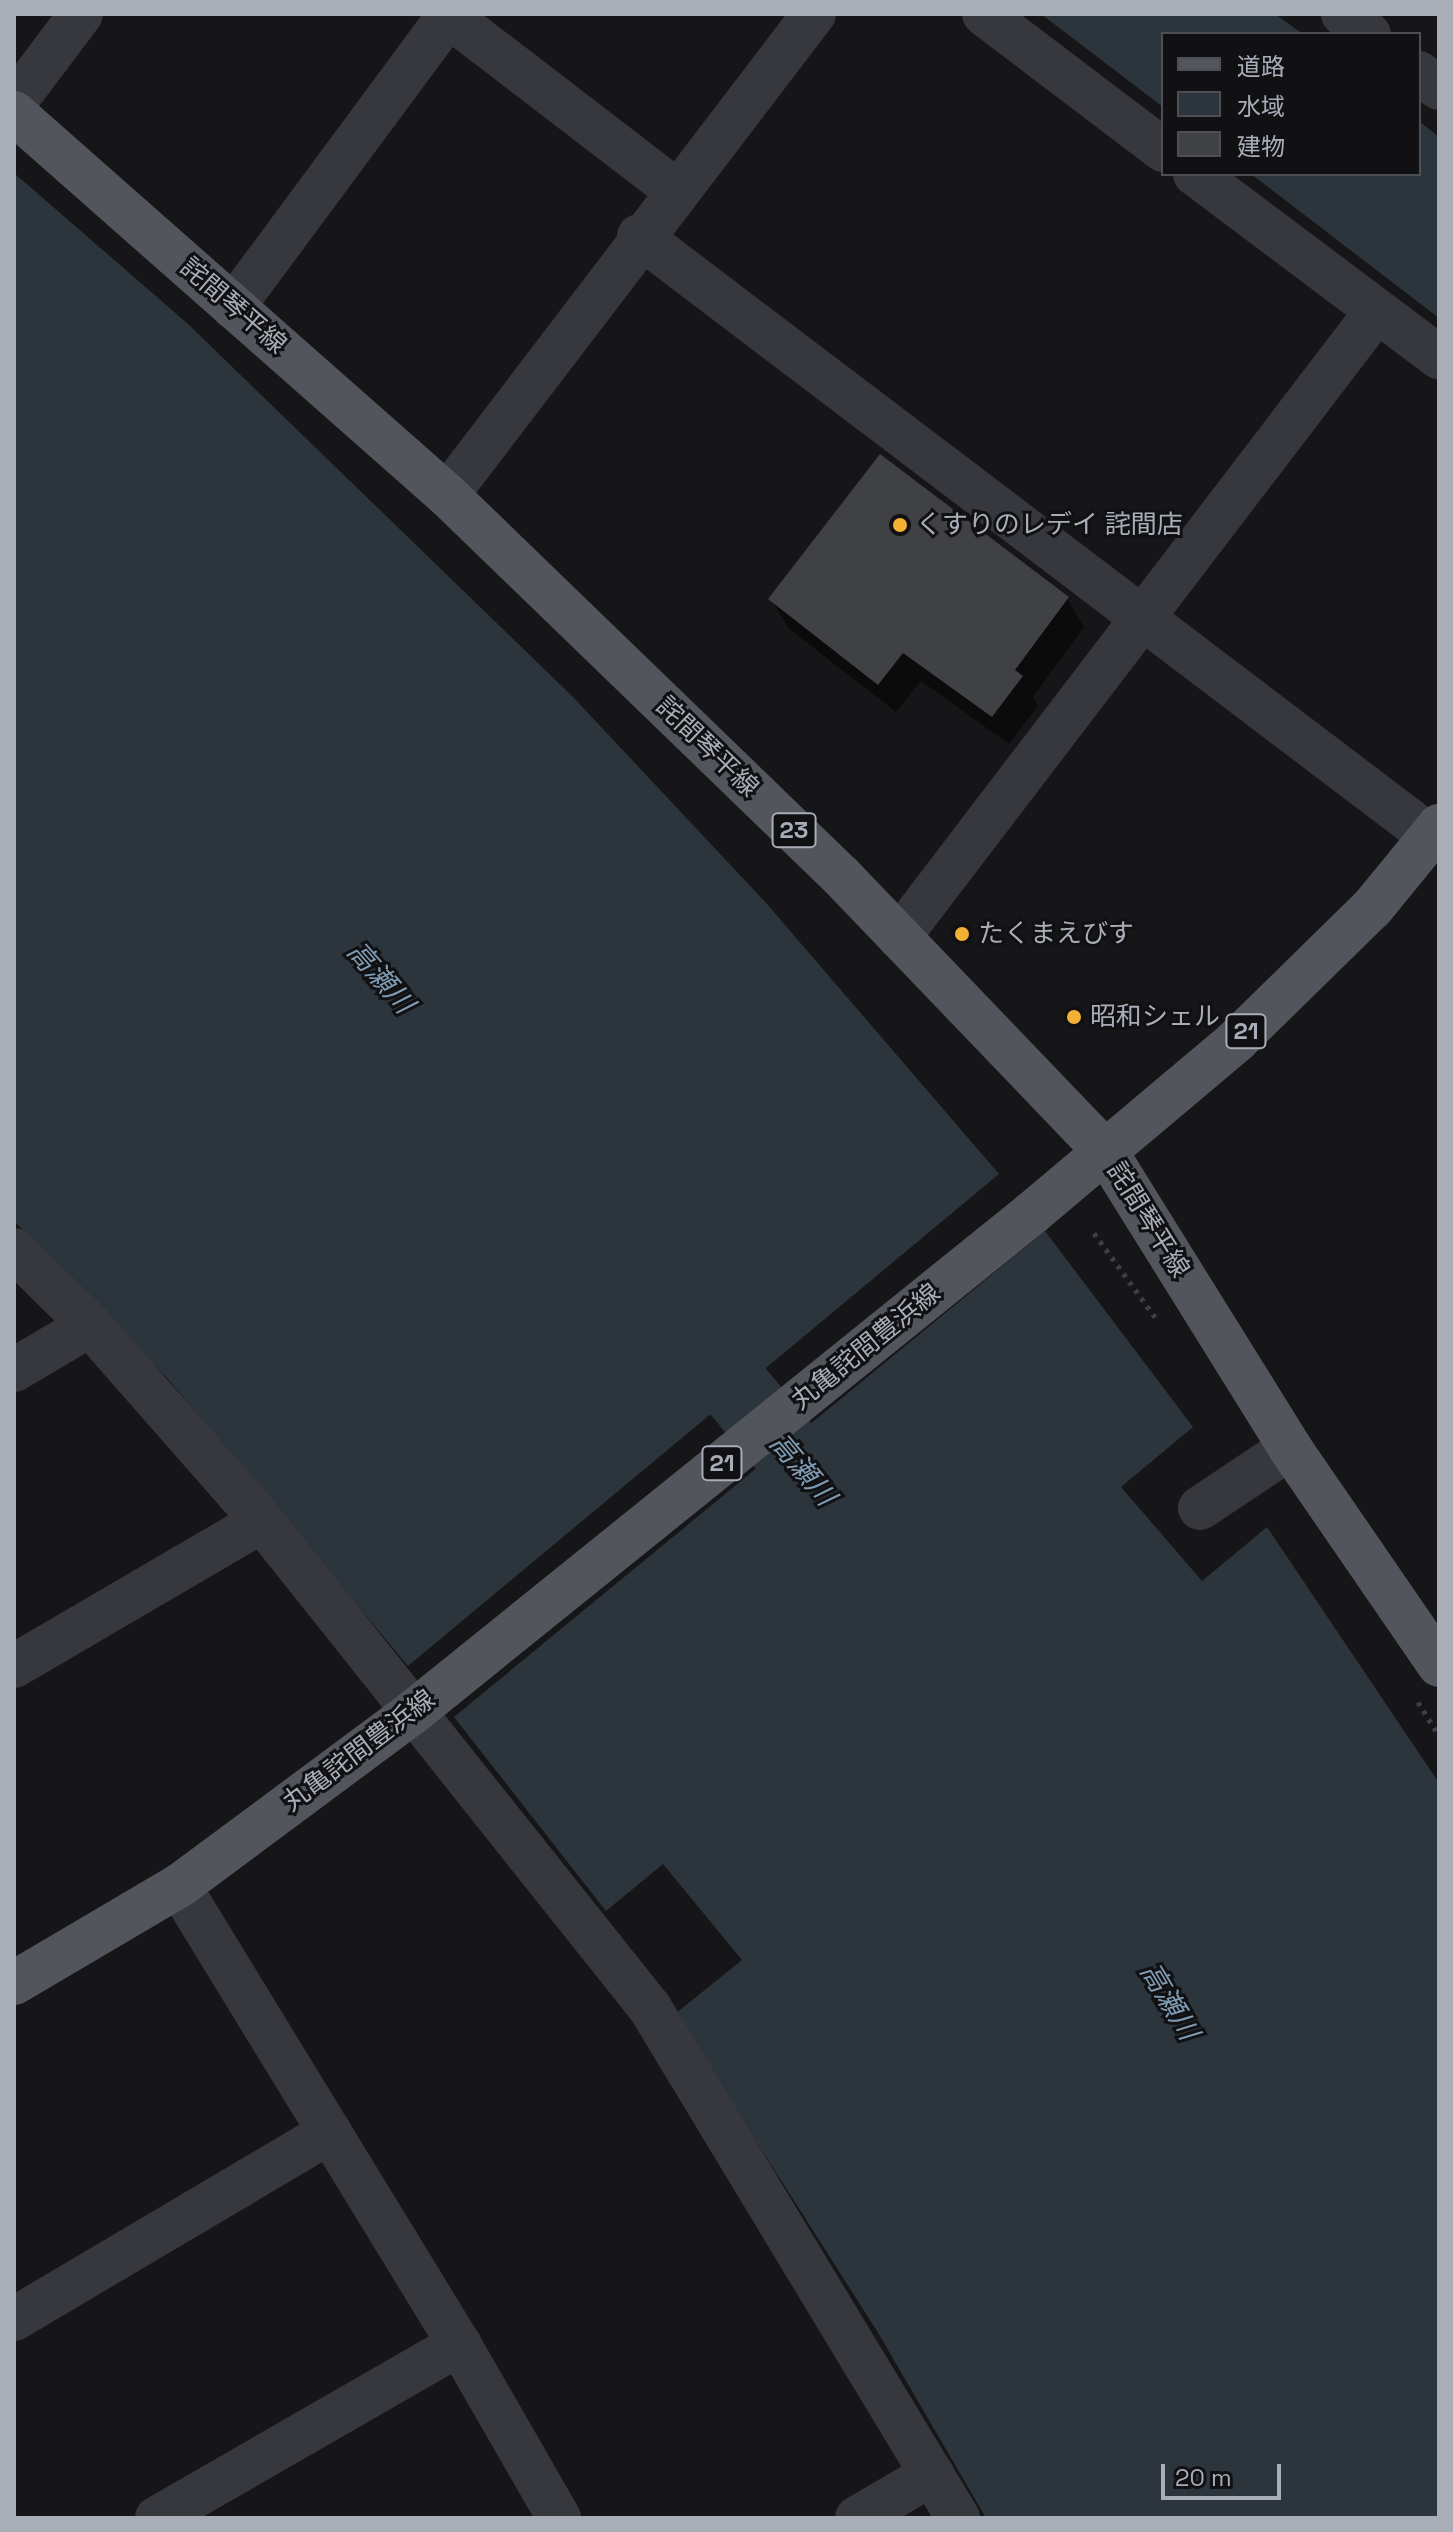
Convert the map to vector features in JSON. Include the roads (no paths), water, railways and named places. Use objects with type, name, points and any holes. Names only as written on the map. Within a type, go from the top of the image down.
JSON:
[{"type":"main road","name":"詫間琴平線","points":[[14,113],[447,495],[899,937],[1106,1152],[1290,1448],[1439,1665]]},
{"type":"main road","name":"丸亀詫間豊浜線","points":[[14,1983],[179,1886],[412,1713],[1032,1213],[1236,1041],[1372,908],[1434,831]]},
{"type":"street","points":[[14,103],[81,14]]},
{"type":"street","points":[[447,495],[639,236],[814,14]]},
{"type":"street","points":[[984,14],[1161,148]]},
{"type":"street","points":[[1343,14],[1366,32]]},
{"type":"street","points":[[233,307],[448,15],[677,191]]},
{"type":"street","points":[[1421,74],[1439,88]]},
{"type":"street","points":[[1198,176],[1439,357]]},
{"type":"street","points":[[639,236],[1142,619],[1434,831]]},
{"type":"street","points":[[899,937],[1376,312]]},
{"type":"street","points":[[14,1250],[90,1325],[262,1521],[650,2008],[958,2518]]},
{"type":"street","points":[[14,1370],[90,1325]]},
{"type":"street","points":[[1200,1508],[1290,1448]]},
{"type":"street","points":[[14,1666],[262,1521]]},
{"type":"street","points":[[179,1886],[459,2344],[559,2518]]},
{"type":"street","points":[[14,2319],[330,2132]]},
{"type":"street","points":[[157,2518],[459,2344]]},
{"type":"street","points":[[857,2518],[932,2474]]},
{"type":"water","points":[[1041,14],[1275,14],[1300,32],[1161,32],[1161,105]]},
{"type":"water","points":[[1421,123],[1439,137],[1439,318],[1254,176],[1421,176]]},
{"type":"water","points":[[14,173],[188,324],[573,697],[767,904],[999,1174],[408,1666],[168,1379],[14,1221]]},
{"type":"water","points":[[1045,1231],[1193,1427],[1121,1487],[1202,1581],[1267,1527],[1439,1783],[1439,2518],[986,2518],[877,2331],[675,2014],[742,1960],[663,1864],[606,1911],[454,1717]]},
{"type":"waterway","name":"高瀬川","points":[[675,1316],[848,1523]]},
{"type":"place","name":"くすりのレデイ 詫間店","points":[[900,525]]},
{"type":"place","name":"たくまえびす","points":[[962,934]]},
{"type":"place","name":"昭和シェル","points":[[1074,1017]]}]
